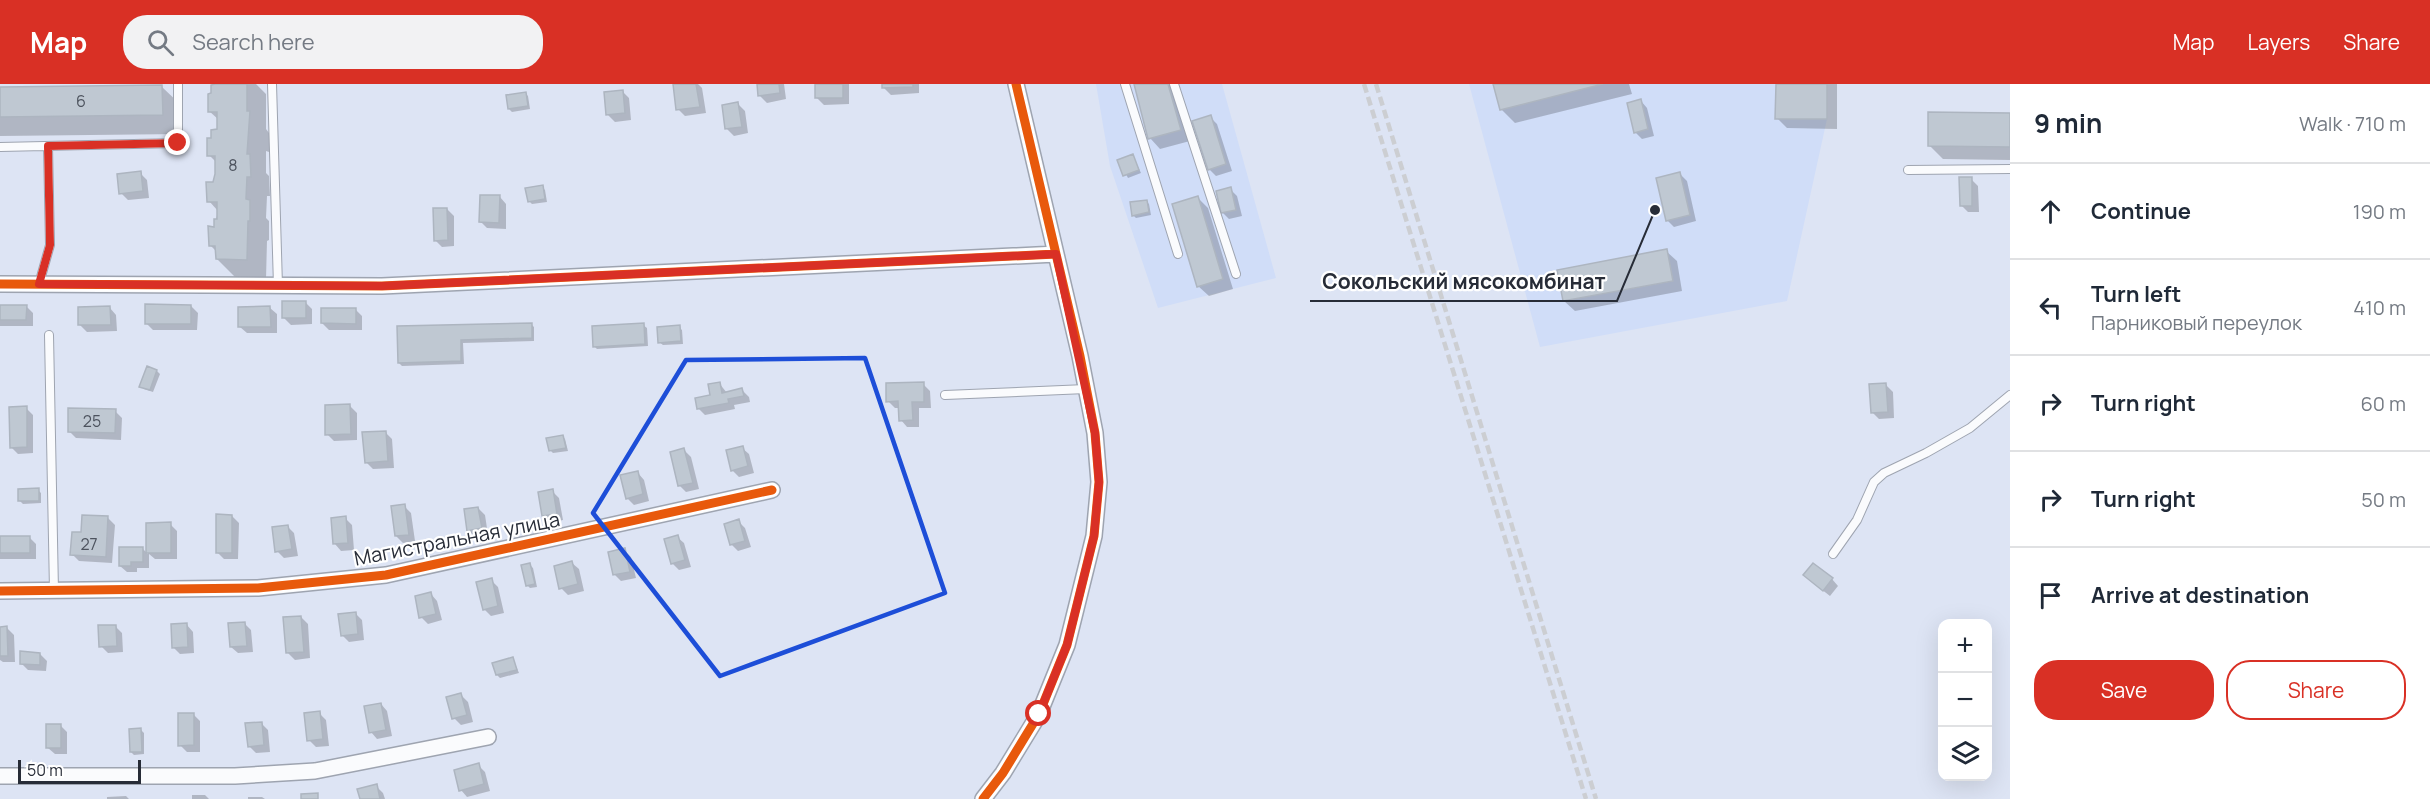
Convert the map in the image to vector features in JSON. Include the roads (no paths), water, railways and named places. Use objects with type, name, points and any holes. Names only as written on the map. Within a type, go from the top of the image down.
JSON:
[{"type":"street","points":[[983,799],[1003,773],[1039,714],[1067,645],[1094,536],[1099,482],[1095,433],[1086,388],[1016,84]]},
{"type":"street","points":[[0,284],[382,286],[1056,254]]},
{"type":"street","name":"Магистральная улица","points":[[0,591],[258,588],[386,575],[772,490]]},
{"type":"street","points":[[0,776],[235,776],[315,771],[488,737]]},
{"type":"lane","points":[[0,147],[178,143],[178,84]]},
{"type":"lane","points":[[272,84],[278,286]]},
{"type":"lane","points":[[1125,84],[1178,254]]},
{"type":"lane","points":[[1174,84],[1236,274]]},
{"type":"lane","points":[[39,284],[50,245],[48,146]]},
{"type":"lane","points":[[1908,170],[2010,169]]},
{"type":"lane","points":[[49,335],[54,591]]},
{"type":"lane","points":[[945,394],[1086,388]]},
{"type":"lane","points":[[1833,554],[1857,520],[1874,482],[1884,473],[1970,428],[2010,395]]},
{"type":"railway","points":[[1364,84],[1586,799]]},
{"type":"railway","points":[[1376,84],[1596,799]]},
{"type":"place","name":"Сокольский мясокомбинат","points":[[1655,210]]}]
